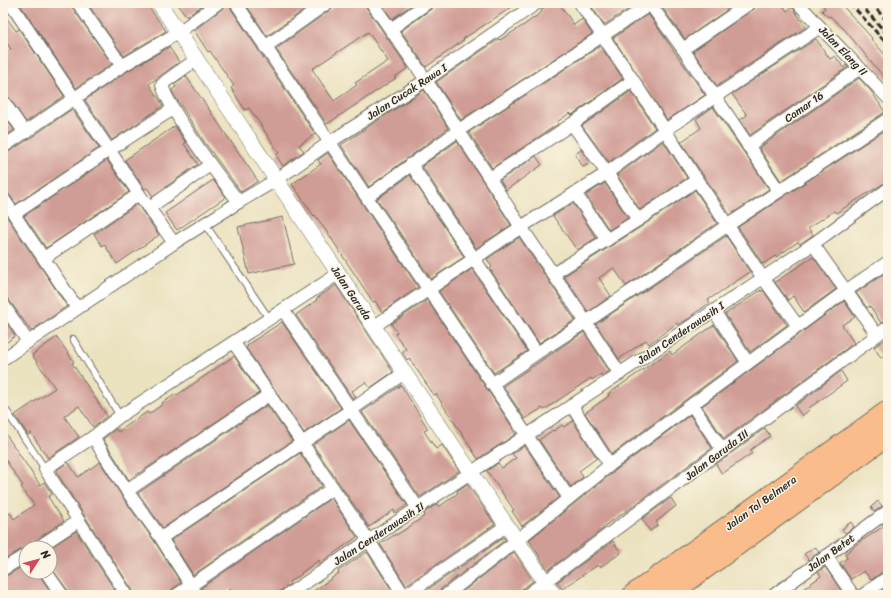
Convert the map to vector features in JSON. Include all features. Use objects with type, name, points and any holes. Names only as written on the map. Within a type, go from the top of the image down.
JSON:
[{"type":"highway","name":"Jalan Tol Belmera","points":[[634,595],[888,412]]},
{"type":"highway","name":"Jalan Tol Belmera","points":[[666,595],[888,434]]},
{"type":"street","points":[[78,3],[122,66]]},
{"type":"street","name":"Jalan Garuda","points":[[159,3],[471,474],[554,595]]},
{"type":"street","points":[[3,147],[122,66],[179,32],[218,3]]},
{"type":"street","points":[[236,3],[569,498]]},
{"type":"street","points":[[265,47],[327,3]]},
{"type":"street","points":[[372,3],[426,80],[521,227],[620,374]]},
{"type":"street","points":[[391,29],[427,3]]},
{"type":"street","name":"Jalan Cucak Rawa I","points":[[3,359],[174,243],[276,180],[330,142],[426,80],[536,3]]},
{"type":"street","points":[[580,3],[634,80],[697,180],[763,278],[798,326]]},
{"type":"street","points":[[683,48],[750,3]]},
{"type":"street","name":"Jalan Elang II","points":[[798,3],[888,98]]},
{"type":"street","points":[[367,197],[459,130],[603,37],[651,4],[683,48],[778,191]]},
{"type":"street","points":[[9,8],[113,148],[139,194],[174,243]]},
{"type":"street","points":[[373,327],[521,227],[607,173],[715,96],[820,27]]},
{"type":"street","points":[[197,59],[162,85],[173,108],[210,165],[239,202]]},
{"type":"street","name":"Camar 16","points":[[748,146],[860,68]]},
{"type":"street","points":[[490,178],[572,124],[634,80]]},
{"type":"street","points":[[3,101],[25,133]]},
{"type":"street","points":[[14,214],[173,108]]},
{"type":"street","points":[[492,384],[586,322],[728,224],[888,119]]},
{"type":"street","points":[[572,124],[638,220]]},
{"type":"street","points":[[411,164],[537,353]]},
{"type":"street","points":[[156,203],[210,165]]},
{"type":"street","points":[[554,274],[697,180]]},
{"type":"street","name":"Jalan Cenderawasih I","points":[[471,474],[526,435],[572,406],[813,244],[888,189]]},
{"type":"street","points":[[575,193],[607,240]]},
{"type":"street","points":[[44,258],[139,194]]},
{"type":"street","points":[[3,198],[77,308]]},
{"type":"street","points":[[813,244],[847,290],[877,335]]},
{"type":"street","points":[[446,595],[610,465],[847,290],[888,262]]},
{"type":"street","points":[[127,595],[44,469],[93,437],[120,416],[270,320],[338,274]]},
{"type":"street","points":[[3,304],[28,342]]},
{"type":"street","points":[[283,310],[418,508]]},
{"type":"street","points":[[714,311],[748,363]]},
{"type":"street","name":"Jalan Garuda III","points":[[545,581],[723,451],[888,327]]},
{"type":"street","points":[[234,342],[369,541],[401,592],[405,594],[506,526]]},
{"type":"street","points":[[161,538],[404,373]]},
{"type":"street","points":[[127,491],[270,394]]},
{"type":"street","points":[[692,405],[723,451]]},
{"type":"street","points":[[572,406],[610,465]]},
{"type":"street","points":[[93,437],[127,491],[161,538],[194,591]]},
{"type":"street","name":"Jalan Cenderawasih II","points":[[287,595],[471,474]]},
{"type":"street","points":[[178,595],[194,591],[333,488]]},
{"type":"street","name":"Jalan Betet","points":[[774,595],[888,511]]},
{"type":"street","points":[[49,540],[78,521]]},
{"type":"street","points":[[826,556],[853,595]]},
{"type":"street","points":[[3,569],[18,560]]},
{"type":"street","points":[[864,595],[888,577]]},
{"type":"street","points":[[52,580],[62,595]]},
{"type":"street","points":[[527,595],[545,581]]},
{"type":"lane","points":[[205,224],[270,320]]},
{"type":"lane","points":[[73,340],[120,416]]},
{"type":"lane","points":[[3,406],[44,469]]},
{"type":"building","points":[[19,3],[71,3],[72,7],[112,64],[76,88]]},
{"type":"building","points":[[87,3],[146,3],[166,31],[124,56]]},
{"type":"building","points":[[177,3],[205,3],[187,17]]},
{"type":"building","points":[[225,3],[229,3],[230,7],[315,134],[299,145],[304,151],[283,166],[276,155],[279,153],[249,108],[245,110],[231,88],[234,86],[210,51],[208,52],[194,30],[222,9]]},
{"type":"building","points":[[245,3],[314,3],[267,36]]},
{"type":"building","points":[[334,3],[365,3],[366,7],[408,68],[395,77],[396,78],[327,124],[276,49],[331,9]],"holes":[[[368,32],[388,61],[355,83],[357,85],[334,101],[312,69]]]},
{"type":"building","points":[[381,3],[414,3],[392,19]]},
{"type":"building","points":[[434,3],[518,3],[463,39],[464,40],[426,67],[401,31],[431,9]]},
{"type":"building","points":[[552,3],[559,3],[574,25],[582,19],[592,34],[461,120],[436,82],[499,39],[500,40],[524,25],[542,12],[541,10]]},
{"type":"building","points":[[589,3],[638,3],[604,25]]},
{"type":"building","points":[[659,3],[737,3],[685,39]]},
{"type":"building","points":[[757,3],[781,3],[787,11],[792,7],[806,27],[717,86],[693,51],[754,9]]},
{"type":"building","points":[[821,3],[840,3],[872,38],[871,39],[888,58],[888,82],[844,29],[822,11],[825,8]]},
{"type":"building","points":[[3,13],[16,31],[19,29],[64,96],[26,122],[9,97],[3,94],[3,55],[11,49],[4,39],[7,37],[3,32]]},
{"type":"building","points":[[648,14],[705,95],[667,120],[613,38]]},
{"type":"building","points":[[816,39],[830,59],[835,56],[844,68],[846,65],[848,67],[750,135],[740,120],[747,115],[732,94]]},
{"type":"building","points":[[600,46],[623,78],[572,115],[570,113],[557,122],[558,124],[492,168],[469,132]]},
{"type":"building","points":[[169,47],[179,62],[149,84],[163,106],[112,140],[85,100],[126,72]]},
{"type":"building","points":[[186,76],[258,181],[241,192],[205,143],[173,93],[172,90],[176,87],[174,84]]},
{"type":"building","points":[[859,78],[871,91],[885,112],[781,181],[759,148]]},
{"type":"building","points":[[424,90],[448,128],[369,187],[341,145]]},
{"type":"building","points":[[631,91],[655,128],[609,162],[582,126]]},
{"type":"building","points":[[713,107],[769,189],[730,215],[681,142],[701,128],[696,119]]},
{"type":"building","points":[[72,109],[99,148],[16,204],[9,194],[3,191],[3,154],[29,139]]},
{"type":"building","points":[[3,114],[14,130],[3,138]]},
{"type":"building","points":[[175,126],[186,143],[184,144],[198,164],[153,196],[147,188],[145,189],[125,160]]},
{"type":"building","points":[[888,128],[888,182],[836,213],[834,211],[808,228],[813,235],[800,244],[798,242],[763,264],[738,227]]},
{"type":"building","points":[[457,141],[511,225],[476,248],[422,166]]},
{"type":"building","points":[[663,141],[687,178],[640,210],[617,175]]},
{"type":"building","points":[[581,150],[590,163],[583,167],[575,154]]},
{"type":"building","points":[[328,153],[418,287],[382,312],[375,301],[373,302],[327,232],[292,184],[321,164],[318,160]]},
{"type":"building","points":[[536,156],[542,165],[506,190],[500,180]]},
{"type":"building","points":[[107,160],[129,192],[46,248],[24,216]]},
{"type":"building","points":[[410,175],[464,257],[431,279],[377,199]]},
{"type":"building","points":[[213,180],[226,197],[177,230],[165,213]]},
{"type":"building","points":[[605,183],[628,218],[609,230],[586,195]]},
{"type":"building","points":[[695,190],[717,223],[626,286],[614,268],[599,278],[611,296],[588,312],[564,276]]},
{"type":"building","points":[[573,203],[596,238],[577,250],[553,216]]},
{"type":"building","points":[[137,204],[159,235],[117,264],[104,244],[102,246],[94,234]]},
{"type":"building","points":[[3,211],[67,306],[31,331],[9,300],[3,297]]},
{"type":"building","points":[[283,217],[294,264],[249,274],[238,227]]},
{"type":"building","points":[[726,236],[750,272],[708,300],[710,303],[692,315],[693,316],[678,325],[677,323],[649,344],[646,340],[619,359],[596,324]]},
{"type":"building","points":[[519,237],[575,320],[539,343],[490,269],[492,267],[487,259]]},
{"type":"building","points":[[813,257],[836,289],[804,312],[793,296],[788,300],[775,282]]},
{"type":"building","points":[[472,269],[527,351],[494,373],[439,291]]},
{"type":"building","points":[[888,271],[888,320],[881,323],[870,306],[867,308],[856,293]]},
{"type":"building","points":[[336,285],[393,372],[370,388],[366,382],[352,391],[356,397],[353,399],[296,315]]},
{"type":"building","points":[[761,290],[761,292],[763,290],[787,325],[750,352],[725,314]]},
{"type":"building","points":[[427,300],[516,434],[478,459],[436,394],[434,395],[409,358],[407,360],[402,352],[406,349],[395,334],[397,332],[391,324]]},
{"type":"building","points":[[844,301],[855,317],[842,325],[854,343],[724,439],[702,406]]},
{"type":"building","points":[[3,318],[15,336],[3,345]]},
{"type":"building","points":[[282,322],[341,408],[304,433],[246,348],[248,346],[247,345]]},
{"type":"building","points":[[714,325],[738,361],[612,454],[585,413],[609,396],[608,394],[670,351],[672,355]]},
{"type":"building","points":[[584,332],[609,371],[603,376],[601,374],[592,380],[591,378],[544,410],[542,408],[525,419],[503,386]]},
{"type":"building","points":[[57,337],[74,362],[72,363],[107,416],[93,427],[79,406],[64,416],[79,437],[48,458],[31,433],[28,435],[15,415],[55,388],[32,355]]},
{"type":"building","points":[[888,338],[888,353],[881,358],[874,347]]},
{"type":"building","points":[[234,356],[259,393],[129,480],[103,439],[116,429],[118,432],[147,412],[149,414],[163,404],[162,403],[176,394],[177,395]]},
{"type":"building","points":[[841,371],[847,381],[809,408],[810,409],[802,416],[795,406]]},
{"type":"building","points":[[401,385],[428,429],[424,431],[436,449],[442,445],[459,471],[420,497],[362,412]]},
{"type":"building","points":[[267,405],[292,441],[163,528],[138,493]]},
{"type":"building","points":[[690,415],[712,448],[603,527],[604,528],[548,570],[529,540],[616,470]]},
{"type":"building","points":[[349,420],[407,505],[395,513],[394,510],[369,527],[313,445]]},
{"type":"building","points":[[573,421],[597,458],[579,471],[583,477],[571,487],[539,440],[553,430],[554,431],[562,425],[564,427]]},
{"type":"building","points":[[765,428],[770,436],[750,450],[752,453],[722,474],[716,464]]},
{"type":"building","points":[[3,430],[40,485],[44,482],[52,494],[48,497],[64,521],[36,540],[18,540],[18,551],[5,559],[3,557],[3,518],[10,513],[14,519],[34,505],[21,487],[23,486],[3,456]]},
{"type":"building","points":[[524,446],[559,497],[522,526],[512,511],[514,510],[487,471],[498,463],[502,468],[516,458],[512,454]]},
{"type":"building","points":[[300,453],[322,486],[193,575],[171,540]]},
{"type":"building","points":[[68,462],[78,477],[100,462],[121,495],[155,542],[181,583],[172,589],[170,595],[134,595],[133,591],[57,473],[57,470]]},
{"type":"building","points":[[467,484],[495,524],[406,585],[380,544],[406,529],[423,517],[425,515],[424,513],[437,504],[439,507],[458,493],[457,491]]},
{"type":"building","points":[[331,498],[357,537],[320,563],[319,560],[301,573],[302,574],[289,582],[290,584],[275,595],[234,595],[230,589],[222,595],[204,595],[201,588]]},
{"type":"building","points":[[671,498],[676,506],[656,522],[658,525],[650,531],[642,519]]},
{"type":"building","points":[[878,501],[882,506],[874,512],[871,507]]},
{"type":"building","points":[[888,520],[888,570],[871,580],[864,571],[851,579],[840,563],[847,558],[845,554],[863,539],[884,526],[883,524]]},
{"type":"building","points":[[851,522],[854,527],[845,533],[842,529]]},
{"type":"building","points":[[76,531],[118,595],[69,595],[68,591],[58,577],[58,543]]},
{"type":"building","points":[[504,537],[505,540],[441,589],[439,595],[426,595],[424,592]]},
{"type":"building","points":[[613,541],[621,553],[600,567],[598,565],[562,589],[557,582]]},
{"type":"building","points":[[815,547],[819,552],[809,560],[804,554]]},
{"type":"building","points":[[367,552],[395,595],[308,595],[339,573],[338,571]]},
{"type":"building","points":[[514,552],[533,581],[522,589],[520,595],[458,595]]},
{"type":"building","points":[[825,567],[844,595],[795,595],[821,576],[818,572]]},
{"type":"building","points":[[18,569],[18,580],[43,580],[53,595],[3,595],[3,578]]},
{"type":"building","points":[[888,586],[888,595],[881,595],[879,592]]},
{"type":"railway","points":[[850,3],[888,45]]},
{"type":"railway","points":[[859,3],[888,35]]},
{"type":"railway","points":[[871,3],[888,22]]}]
